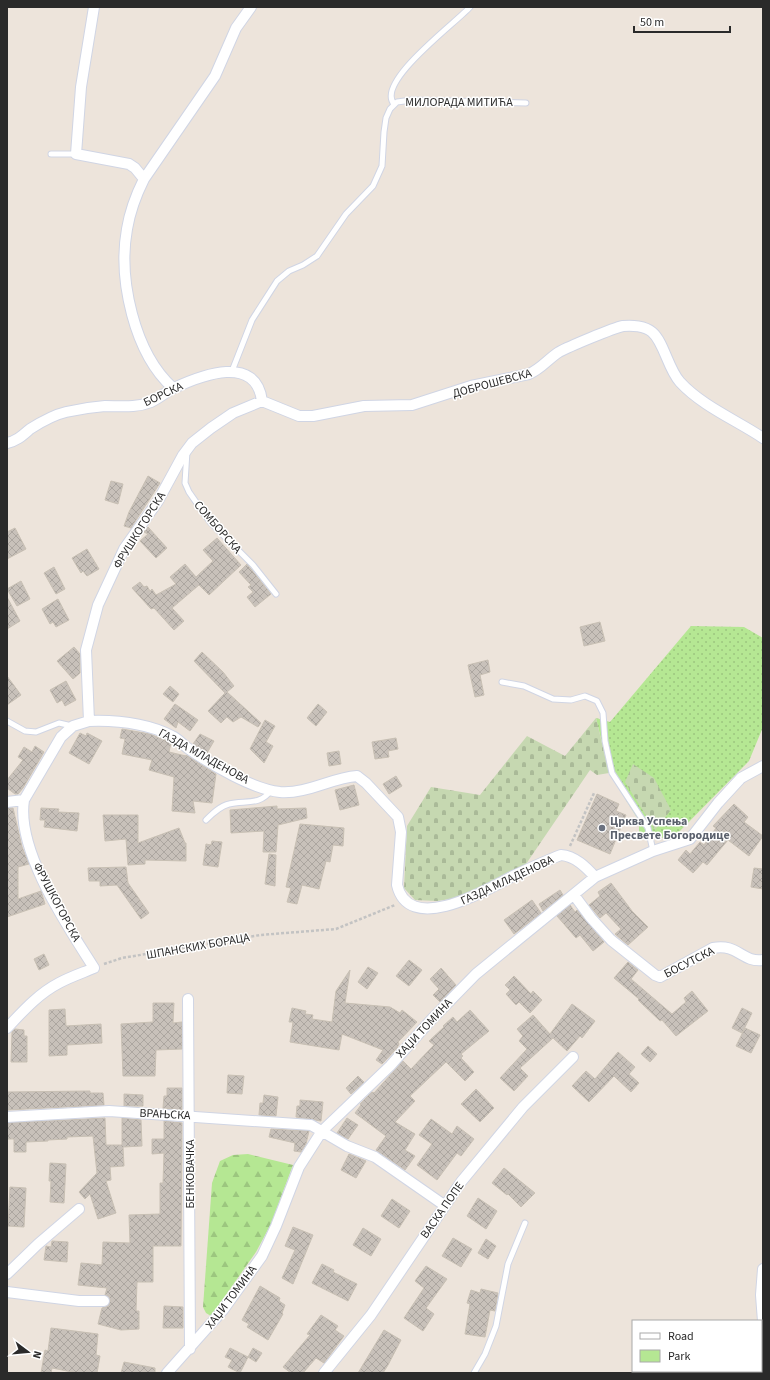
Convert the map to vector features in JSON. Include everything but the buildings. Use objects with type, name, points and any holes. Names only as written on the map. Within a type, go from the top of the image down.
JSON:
[{"type":"street","points":[[94,7],[81,87],[76,154],[129,164],[135,168],[144,179]]},
{"type":"street","points":[[173,388],[158,372],[144,348],[134,319],[127,287],[125,256],[127,230],[135,198],[144,179],[215,76],[236,28],[251,7]]},
{"type":"street","name":"ДОБРОШЕВСКА","points":[[262,401],[303,417],[364,406],[418,404],[472,386],[530,374],[536,371],[559,352],[622,326],[638,326],[652,331],[656,336],[679,381],[692,394],[763,438]]},
{"type":"street","points":[[232,371],[252,379],[260,392],[262,401]]},
{"type":"street","name":"БОРСКА","points":[[7,443],[20,438],[55,415],[91,407],[136,406],[150,402],[173,388],[205,376],[232,371]]},
{"type":"street","name":"ФРУШКОГОРСКА","points":[[94,968],[49,891],[34,858],[23,826],[22,811],[24,800],[61,737],[73,726],[89,721],[86,650],[98,606],[124,549],[158,501],[187,450],[211,428],[233,413],[262,401]]},
{"type":"street","name":"ГАЗДА МЛАДЕНОВА","points":[[89,721],[130,722],[157,729],[174,737],[209,762],[244,780],[272,790],[293,792],[358,776],[398,817],[401,832],[397,885],[399,894],[404,901],[409,904],[426,908],[455,904],[473,898],[552,858],[566,856],[588,868],[595,877]]},
{"type":"street","name":"ХАЏИ ТОМИНА","points":[[167,1373],[190,1349],[227,1304],[262,1256],[276,1226],[298,1167],[322,1131],[390,1066],[431,1020],[476,974],[595,877],[653,852],[690,839],[718,803],[741,778],[763,766]]},
{"type":"street","points":[[7,802],[24,800]]},
{"type":"street","name":"БОСУТСКА","points":[[574,895],[591,918],[611,940],[655,975],[660,977],[713,948],[720,947],[734,949],[753,960],[763,960]]},
{"type":"street","points":[[7,1028],[28,1005],[44,992],[59,983],[94,968]]},
{"type":"street","name":"БЕНКОВАЧКА","points":[[188,999],[190,1115],[190,1349]]},
{"type":"street","name":"ВАСКА ПОПЕ","points":[[324,1373],[371,1315],[461,1182],[523,1107],[573,1057]]},
{"type":"street","name":"ВРАЊСКА","points":[[7,1116],[108,1111],[190,1115],[311,1125],[347,1146],[375,1157],[444,1205]]},
{"type":"street","points":[[7,1274],[38,1244],[80,1209]]},
{"type":"street","points":[[763,1269],[761,1295],[763,1321]]},
{"type":"street","points":[[7,1292],[79,1301],[104,1301]]},
{"type":"lane","name":"МИЛОРАДА МИТИЋА","points":[[394,104],[390,99],[391,93],[406,68],[427,45],[470,7]]},
{"type":"lane","name":"МИЛОРАДА МИТИЋА","points":[[232,371],[252,320],[277,280],[289,271],[304,265],[317,256],[346,214],[373,186],[382,166],[386,118],[394,104],[400,101],[412,100],[526,103]]},
{"type":"lane","points":[[51,154],[76,154]]},
{"type":"lane","name":"СОМБОРСКА","points":[[187,450],[185,483],[189,492],[210,522],[253,565],[276,594]]},
{"type":"lane","points":[[502,682],[524,686],[553,699],[571,700],[585,696],[597,701],[603,713],[605,741],[612,773],[648,828],[653,852]]},
{"type":"lane","points":[[7,721],[25,731],[36,732],[59,723],[73,726]]},
{"type":"lane","name":"ГАЗДА МЛАДЕНОВА","points":[[206,820],[228,804],[259,801],[267,797],[272,790]]},
{"type":"lane","points":[[474,1373],[485,1354],[496,1326],[508,1264],[525,1224]]},
{"type":"path","points":[[566,856],[594,793]]},
{"type":"path","name":"ШПАНСКИХ БОРАЦА","points":[[94,968],[122,958],[260,935],[336,930],[404,901]]},
{"type":"green space","points":[[691,626],[744,627],[763,638],[763,727],[749,761],[672,839],[639,834],[639,821],[609,773],[596,718],[610,722]]},
{"type":"green space","points":[[596,718],[609,773],[597,775],[590,770],[526,864],[464,897],[437,901],[415,900],[404,888],[407,826],[431,787],[480,795],[527,736],[565,756]]},
{"type":"green space","points":[[633,764],[654,778],[671,810],[655,830],[625,782]]},
{"type":"green space","points":[[248,1154],[293,1165],[271,1224],[256,1252],[211,1316],[206,1313],[203,1307],[212,1183],[220,1161],[233,1155]]},
{"type":"place","name":"Црква Успења Пресвете Богородице","points":[[602,828]]}]
